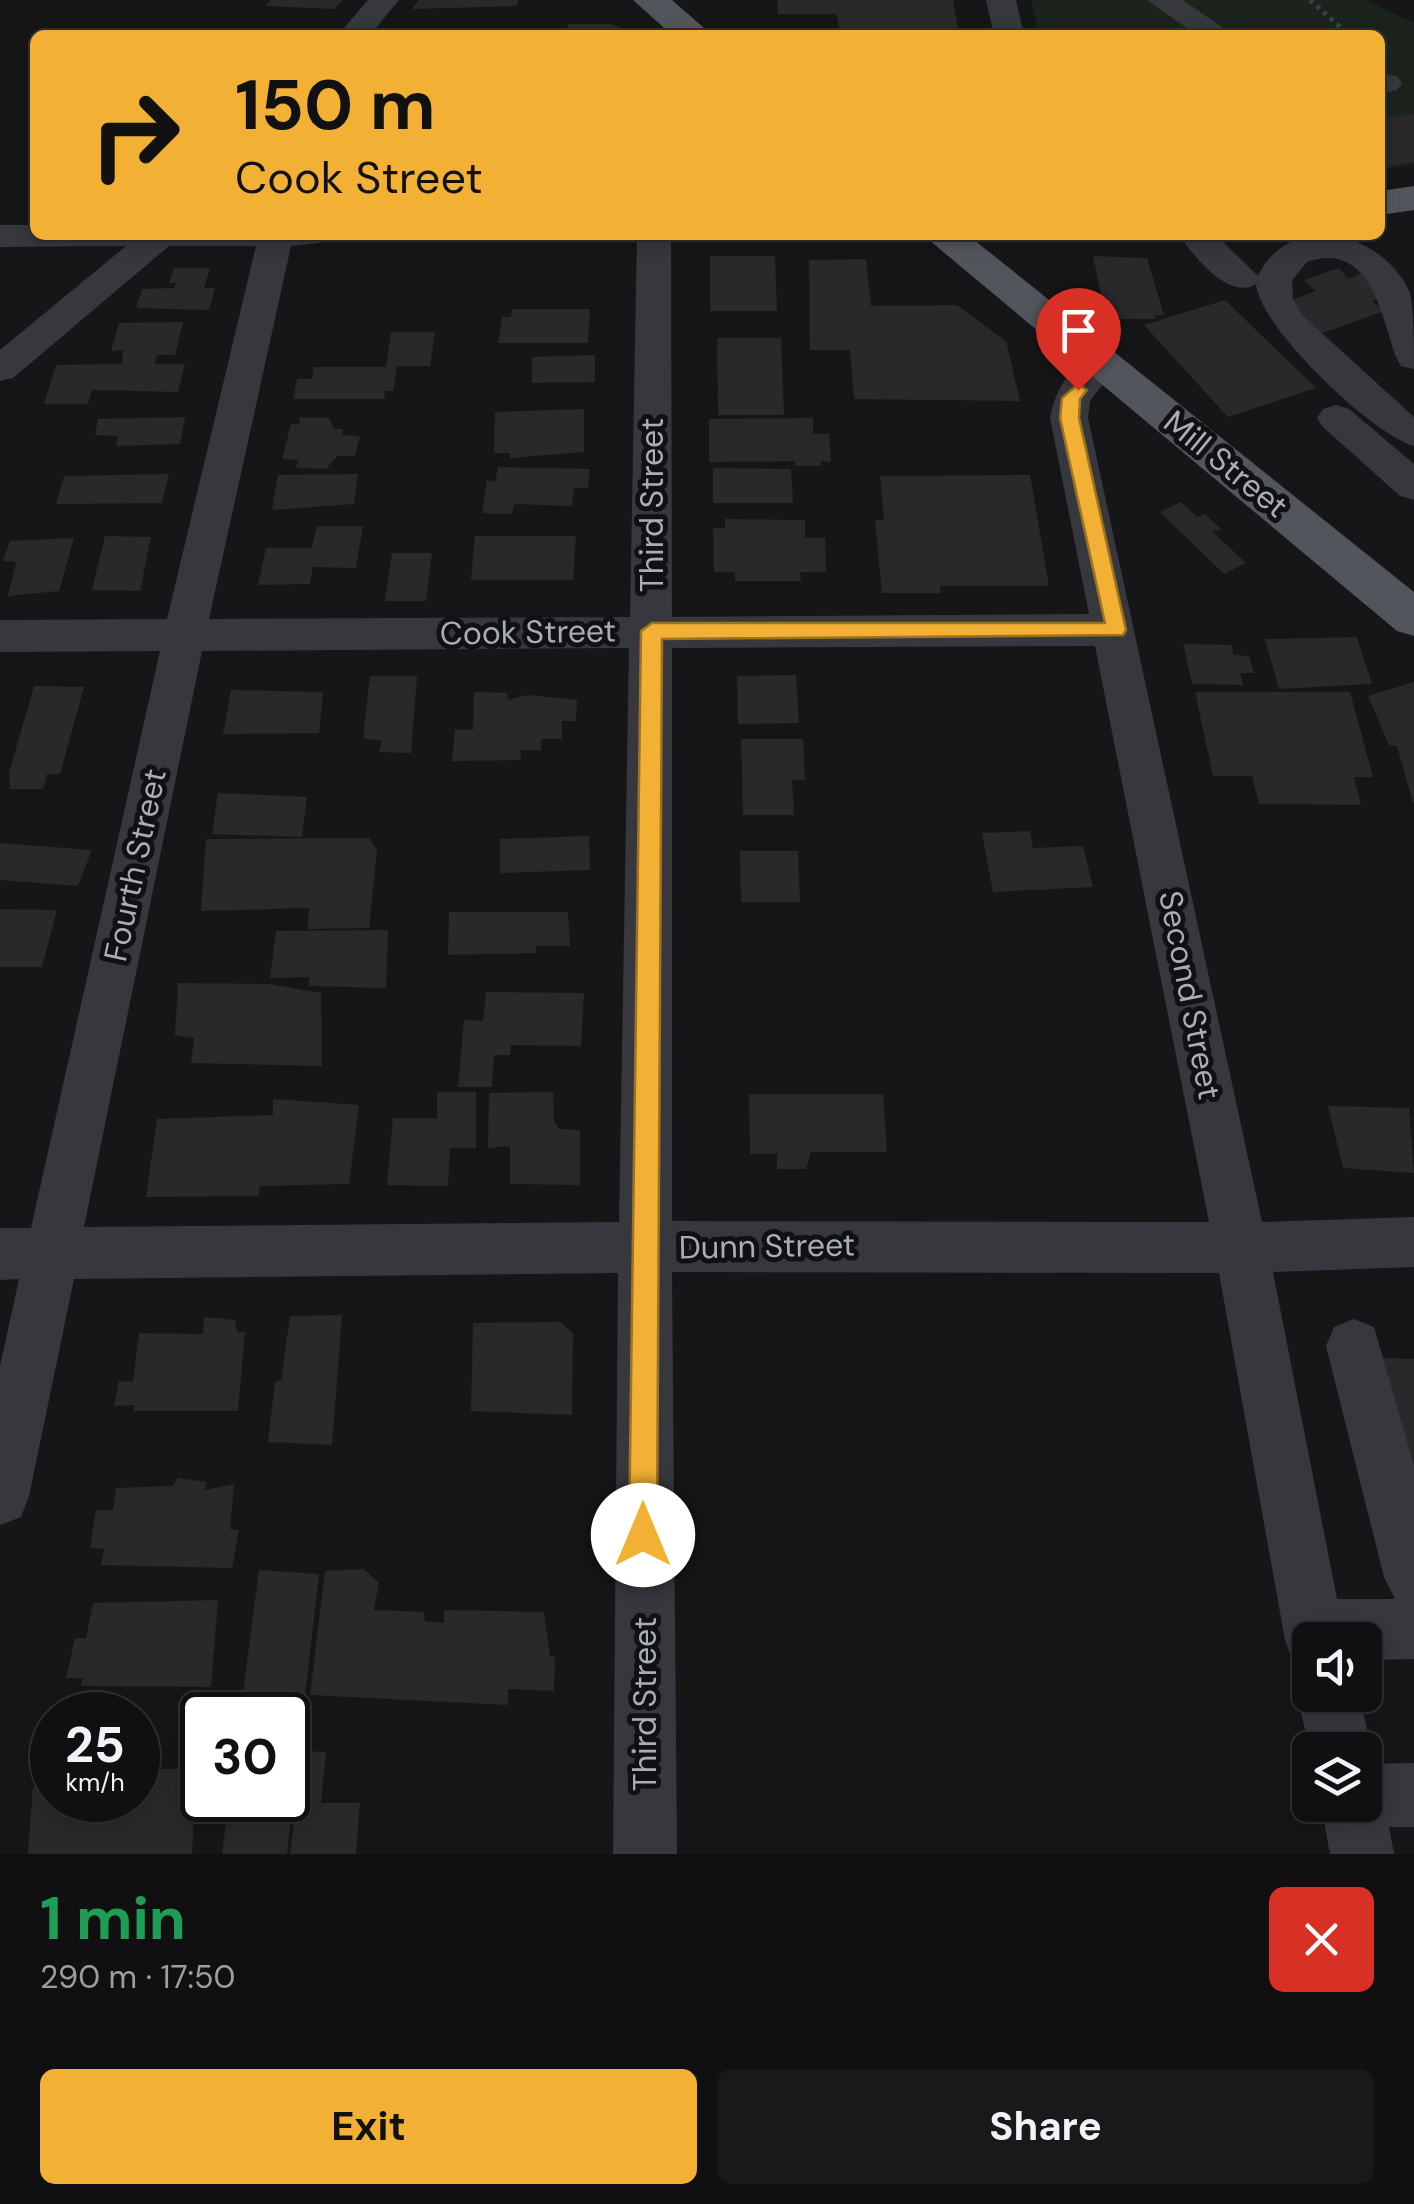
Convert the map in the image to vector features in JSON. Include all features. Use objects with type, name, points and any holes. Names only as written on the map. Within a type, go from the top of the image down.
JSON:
[{"type":"main road","points":[[650,0],[688,30]]},
{"type":"main road","name":"Mill Street","points":[[950,240],[1414,618]]},
{"type":"street","points":[[357,30],[384,0]]},
{"type":"street","points":[[1001,0],[1007,30]]},
{"type":"street","points":[[1162,0],[1210,30]]},
{"type":"street","points":[[0,236],[30,236]]},
{"type":"street","points":[[0,369],[155,240]]},
{"type":"street","name":"Fourth Street","points":[[0,1496],[25,1254],[184,637],[275,240]]},
{"type":"street","name":"Third Street","points":[[645,1854],[643,1496],[654,240]]},
{"type":"street","points":[[1201,240],[1242,280]]},
{"type":"street","points":[[1414,357],[1372,261],[1351,249],[1328,246],[1298,252],[1277,266],[1270,282],[1274,304],[1288,322],[1398,425],[1414,434]]},
{"type":"street","name":"Second Street","points":[[1102,362],[1072,398],[1070,418],[1241,1248],[1312,1622]]},
{"type":"street","points":[[1336,418],[1414,486]]},
{"type":"street","name":"Cook Street","points":[[0,636],[1116,630]]},
{"type":"street","name":"Dunn Street","points":[[25,1254],[648,1247],[1241,1248],[1414,1242]]},
{"type":"street","points":[[1354,1346],[1414,1577]]},
{"type":"street","points":[[1382,1631],[1414,1629]]},
{"type":"street","points":[[1382,1796],[1414,1795]]},
{"type":"street","points":[[1356,1822],[1362,1854]]},
{"type":"path","points":[[1310,0],[1343,30]]},
{"type":"shaded area","points":[[1031,0],[1366,0],[1414,23],[1414,164],[1385,169],[1385,30],[1038,30]]},
{"type":"building","points":[[270,0],[342,0],[335,9],[266,6]]},
{"type":"building","points":[[419,0],[519,0],[516,6],[412,9]]},
{"type":"building","points":[[777,0],[953,0],[958,30],[840,30],[836,14],[778,14]]},
{"type":"building","points":[[568,24],[610,24],[623,28],[623,30],[567,30]]},
{"type":"building","points":[[1414,114],[1414,162],[1385,165],[1385,118]]},
{"type":"building","points":[[710,256],[775,256],[777,311],[710,311]]},
{"type":"building","points":[[1093,256],[1147,258],[1164,315],[1155,315],[1155,319],[1106,319]]},
{"type":"building","points":[[866,259],[871,306],[957,305],[1006,341],[1020,401],[854,399],[850,350],[810,350],[809,260]]},
{"type":"building","points":[[174,268],[210,268],[204,288],[215,288],[209,310],[136,308],[142,289],[174,288],[176,283],[169,283]]},
{"type":"building","points":[[1339,268],[1348,279],[1365,272],[1380,298],[1372,301],[1384,311],[1320,334],[1287,302],[1315,291],[1304,280]]},
{"type":"building","points":[[1225,300],[1316,388],[1228,417],[1144,325]]},
{"type":"building","points":[[512,309],[590,309],[588,343],[498,343],[502,317],[511,317]]},
{"type":"building","points":[[183,322],[175,355],[157,355],[155,364],[185,364],[178,392],[92,390],[88,404],[44,404],[56,365],[122,364],[123,350],[111,351],[119,323]]},
{"type":"building","points":[[391,332],[435,332],[430,366],[397,366],[393,391],[385,391],[384,399],[293,399],[297,379],[312,379],[314,367],[386,367]]},
{"type":"building","points":[[717,338],[781,338],[784,415],[718,415]]},
{"type":"building","points":[[595,355],[595,382],[532,383],[532,357]]},
{"type":"building","points":[[584,409],[584,452],[510,458],[510,453],[494,453],[495,412]]},
{"type":"building","points":[[185,417],[180,444],[116,446],[118,436],[95,435],[98,419]]},
{"type":"building","points":[[300,417],[329,418],[334,429],[343,429],[342,435],[360,436],[355,456],[337,456],[326,469],[296,468],[298,460],[282,459],[291,424],[299,424]]},
{"type":"building","points":[[813,418],[813,434],[829,434],[831,462],[795,466],[795,461],[709,462],[709,419]]},
{"type":"building","points":[[498,467],[590,469],[588,488],[574,488],[572,506],[514,504],[512,514],[482,513],[487,480],[495,482]]},
{"type":"building","points":[[713,468],[791,469],[793,503],[713,503]]},
{"type":"building","points":[[169,474],[162,503],[56,504],[64,476]]},
{"type":"building","points":[[358,474],[354,504],[272,510],[278,475]]},
{"type":"building","points":[[1030,475],[1049,586],[940,586],[941,593],[882,593],[875,520],[884,520],[880,476]]},
{"type":"building","points":[[1181,502],[1197,517],[1205,514],[1221,529],[1213,532],[1246,563],[1224,574],[1160,512]]},
{"type":"building","points":[[725,519],[805,520],[805,538],[825,538],[826,572],[800,572],[801,581],[735,581],[735,572],[714,572],[713,528],[725,528]]},
{"type":"building","points":[[317,526],[363,526],[356,568],[313,567],[310,584],[258,585],[266,548],[312,548]]},
{"type":"building","points":[[105,536],[151,537],[140,591],[92,590]]},
{"type":"building","points":[[475,536],[576,536],[573,580],[471,580]]},
{"type":"building","points":[[74,538],[59,591],[8,596],[16,562],[3,561],[10,541]]},
{"type":"building","points":[[392,553],[432,553],[426,601],[385,601]]},
{"type":"building","points":[[1357,637],[1372,684],[1279,689],[1265,639]]},
{"type":"building","points":[[1183,644],[1232,645],[1233,655],[1249,656],[1254,673],[1240,673],[1243,685],[1192,684]]},
{"type":"building","points":[[796,675],[799,723],[738,724],[737,676]]},
{"type":"building","points":[[370,676],[417,676],[411,753],[379,752],[382,741],[363,738]]},
{"type":"building","points":[[1414,682],[1413,803],[1397,746],[1389,745],[1368,696]]},
{"type":"building","points":[[34,686],[84,687],[60,774],[47,774],[43,789],[10,789],[9,773]]},
{"type":"building","points":[[231,690],[323,692],[319,733],[223,734]]},
{"type":"building","points":[[474,692],[507,693],[508,700],[528,695],[577,700],[576,721],[562,721],[562,739],[541,739],[541,750],[520,750],[521,760],[452,761],[455,729],[473,730]]},
{"type":"building","points":[[1195,692],[1350,692],[1373,777],[1354,777],[1361,805],[1259,804],[1252,776],[1213,776]]},
{"type":"building","points":[[741,739],[803,739],[805,780],[792,780],[794,815],[743,815]]},
{"type":"building","points":[[218,793],[307,797],[302,837],[212,834]]},
{"type":"building","points":[[1030,831],[1033,848],[1083,846],[1093,887],[993,892],[982,833]]},
{"type":"building","points":[[589,836],[590,870],[500,873],[500,839]]},
{"type":"building","points":[[369,838],[377,850],[369,928],[308,929],[309,908],[201,911],[206,839]]},
{"type":"building","points":[[0,843],[92,850],[78,886],[0,880]]},
{"type":"building","points":[[740,851],[798,851],[800,902],[741,902]]},
{"type":"building","points":[[0,909],[57,910],[42,967],[0,967]]},
{"type":"building","points":[[449,912],[568,912],[570,946],[536,946],[536,953],[448,955]]},
{"type":"building","points":[[388,930],[386,988],[309,986],[309,977],[270,978],[276,931]]},
{"type":"building","points":[[178,983],[269,984],[321,993],[322,1066],[191,1063],[194,1038],[175,1035]]},
{"type":"building","points":[[486,992],[584,993],[581,1046],[511,1045],[510,1055],[494,1055],[492,1087],[458,1087],[464,1020],[483,1021]]},
{"type":"building","points":[[437,1092],[476,1092],[476,1148],[450,1148],[448,1186],[387,1185],[393,1118],[437,1118]]},
{"type":"building","points":[[553,1092],[554,1120],[559,1129],[580,1130],[580,1185],[510,1184],[510,1146],[488,1148],[489,1093]]},
{"type":"building","points":[[749,1094],[883,1094],[887,1152],[811,1152],[806,1169],[777,1169],[777,1154],[750,1154]]},
{"type":"building","points":[[273,1099],[359,1105],[349,1184],[260,1186],[258,1196],[146,1197],[157,1119],[273,1115]]},
{"type":"building","points":[[1328,1106],[1409,1108],[1414,1173],[1343,1168]]},
{"type":"building","points":[[342,1315],[332,1445],[268,1442],[275,1382],[281,1380],[290,1316]]},
{"type":"building","points":[[204,1317],[235,1320],[237,1332],[245,1332],[238,1411],[133,1411],[135,1405],[114,1406],[119,1381],[133,1382],[139,1333],[203,1334]]},
{"type":"building","points":[[560,1322],[573,1333],[572,1415],[471,1411],[473,1323]]},
{"type":"building","points":[[1381,1358],[1414,1359],[1414,1503]]},
{"type":"building","points":[[178,1478],[206,1482],[205,1490],[234,1484],[230,1529],[239,1530],[232,1568],[101,1565],[104,1549],[90,1548],[96,1510],[113,1510],[116,1488],[173,1486]]},
{"type":"building","points":[[364,1569],[379,1583],[374,1610],[424,1612],[425,1621],[444,1623],[444,1610],[544,1612],[550,1656],[555,1657],[554,1691],[508,1689],[508,1705],[310,1695],[325,1571]]},
{"type":"building","points":[[259,1570],[319,1574],[306,1692],[243,1692]]},
{"type":"building","points":[[218,1600],[211,1687],[81,1686],[83,1678],[66,1678],[75,1638],[86,1638],[93,1603]]},
{"type":"building","points":[[310,1751],[326,1752],[321,1803],[360,1803],[356,1854],[290,1854],[294,1822],[310,1822]]},
{"type":"building","points":[[160,1769],[180,1769],[180,1822],[194,1822],[192,1854],[28,1854],[30,1822],[160,1822]]},
{"type":"building","points":[[226,1822],[291,1822],[287,1854],[222,1854]]},
{"type":"route","points":[[643,1535],[652,631],[1116,630],[1070,418],[1072,398],[1078,390]]}]
